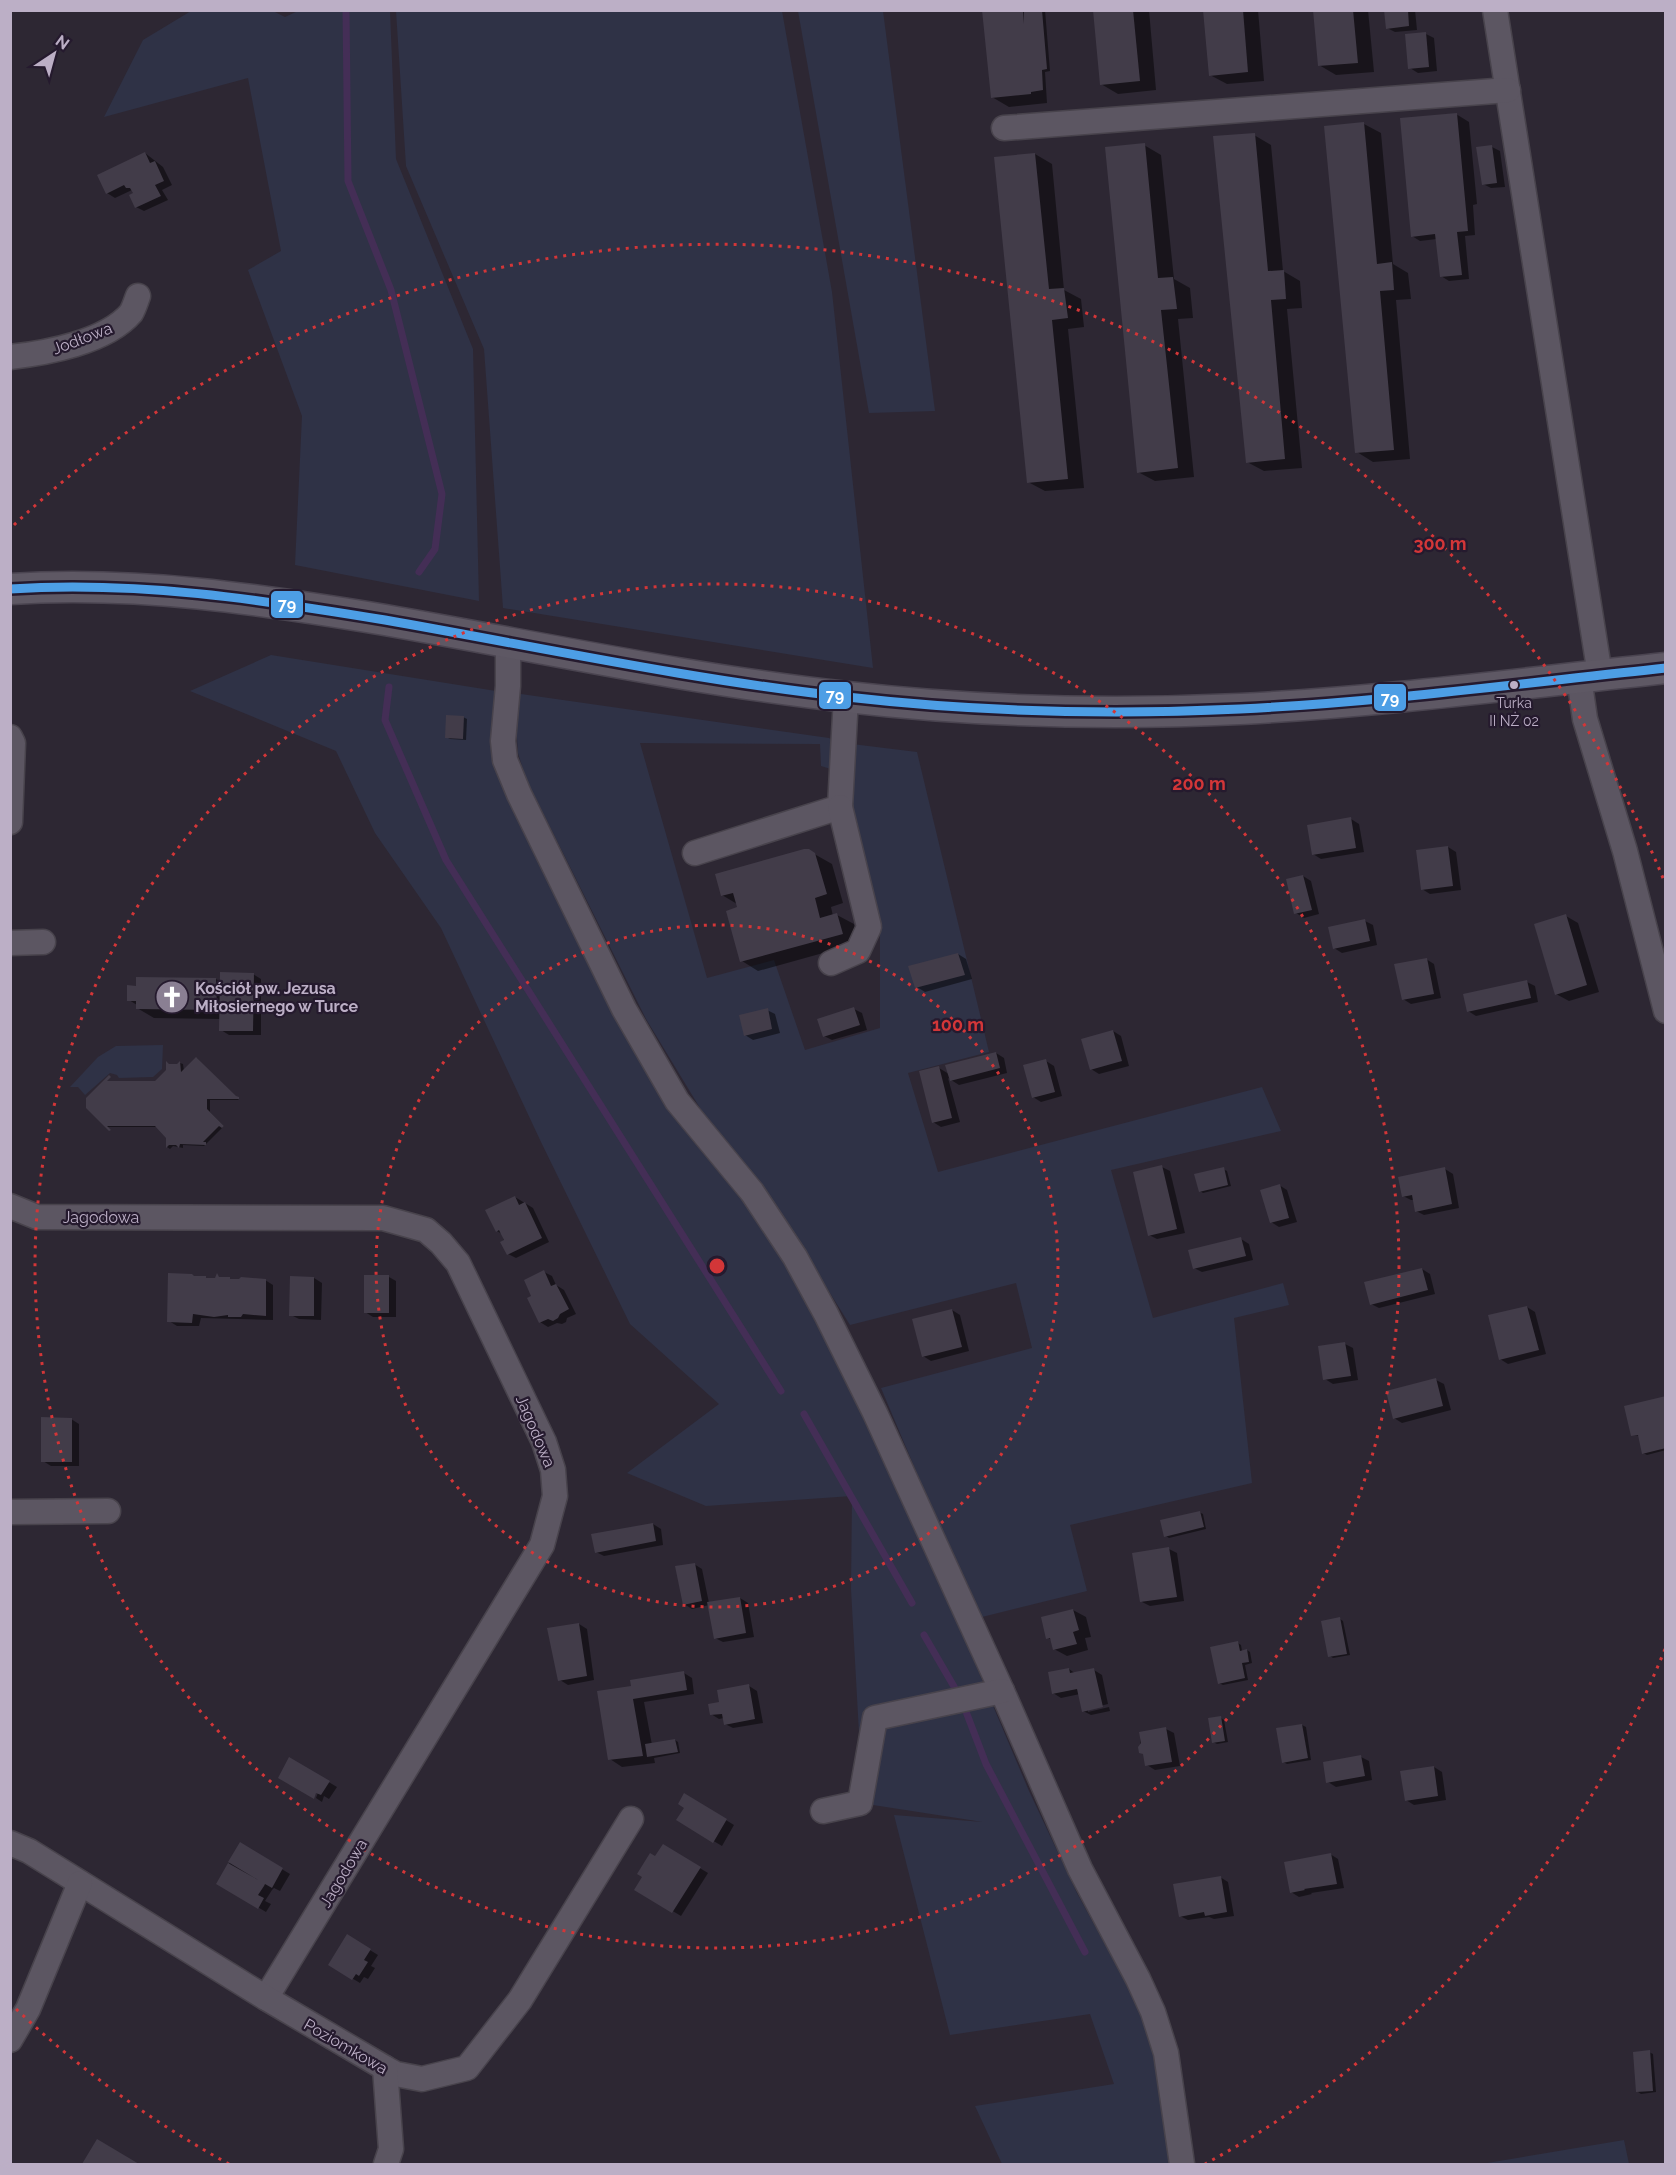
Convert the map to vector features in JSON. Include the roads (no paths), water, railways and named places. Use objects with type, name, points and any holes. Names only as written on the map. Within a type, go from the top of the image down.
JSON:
[{"type":"main road","points":[[10,589],[151,588],[200,593],[324,610],[699,676],[846,697],[996,709],[1181,711],[1320,704],[1665,668]]},
{"type":"street","points":[[1495,10],[1589,676],[1585,719],[1625,851],[1665,1011]]},
{"type":"street","points":[[1004,128],[1508,90]]},
{"type":"street","name":"Jodłowa","points":[[10,357],[41,353],[99,334],[119,323],[132,312],[138,296]]},
{"type":"street","points":[[508,641],[508,686],[503,741],[505,760],[519,794],[624,1009],[677,1101],[752,1192],[795,1257],[875,1413],[1002,1691],[1080,1869],[1153,2012],[1166,2053],[1182,2164]]},
{"type":"street","points":[[831,963],[858,951],[869,927],[840,807],[846,697]]},
{"type":"street","points":[[10,737],[13,742],[10,822]]},
{"type":"street","points":[[695,853],[840,807]]},
{"type":"street","points":[[10,943],[43,942]]},
{"type":"street","name":"Jagodowa","points":[[10,1206],[37,1217],[383,1218],[426,1230],[458,1263],[543,1442],[554,1470],[555,1496],[542,1545],[266,1998]]},
{"type":"street","points":[[10,1512],[108,1511]]},
{"type":"street","points":[[823,1811],[860,1803],[875,1718],[1002,1691]]},
{"type":"street","name":"Poziomkowa","points":[[10,1843],[28,1851],[266,1998],[385,2068],[396,2074],[423,2079],[467,2068],[520,2000],[631,1819]]},
{"type":"street","points":[[10,2040],[28,2009],[80,1883]]},
{"type":"street","points":[[385,2068],[391,2149],[386,2164]]},
{"type":"waterway","points":[[346,10],[348,181],[391,290],[442,494],[435,549],[419,572]]},
{"type":"waterway","points":[[389,687],[385,720],[446,860],[781,1391]]},
{"type":"waterway","points":[[804,1414],[912,1603]]},
{"type":"waterway","points":[[924,1635],[956,1690]]},
{"type":"waterway","points":[[965,1709],[986,1764],[1085,1952]]},
{"type":"place","name":"Turka II NŻ 02","points":[[1514,685]]},
{"type":"place","name":"Kościół pw. Jezusa Miłosiernego w Turce","points":[[172,997]]}]
